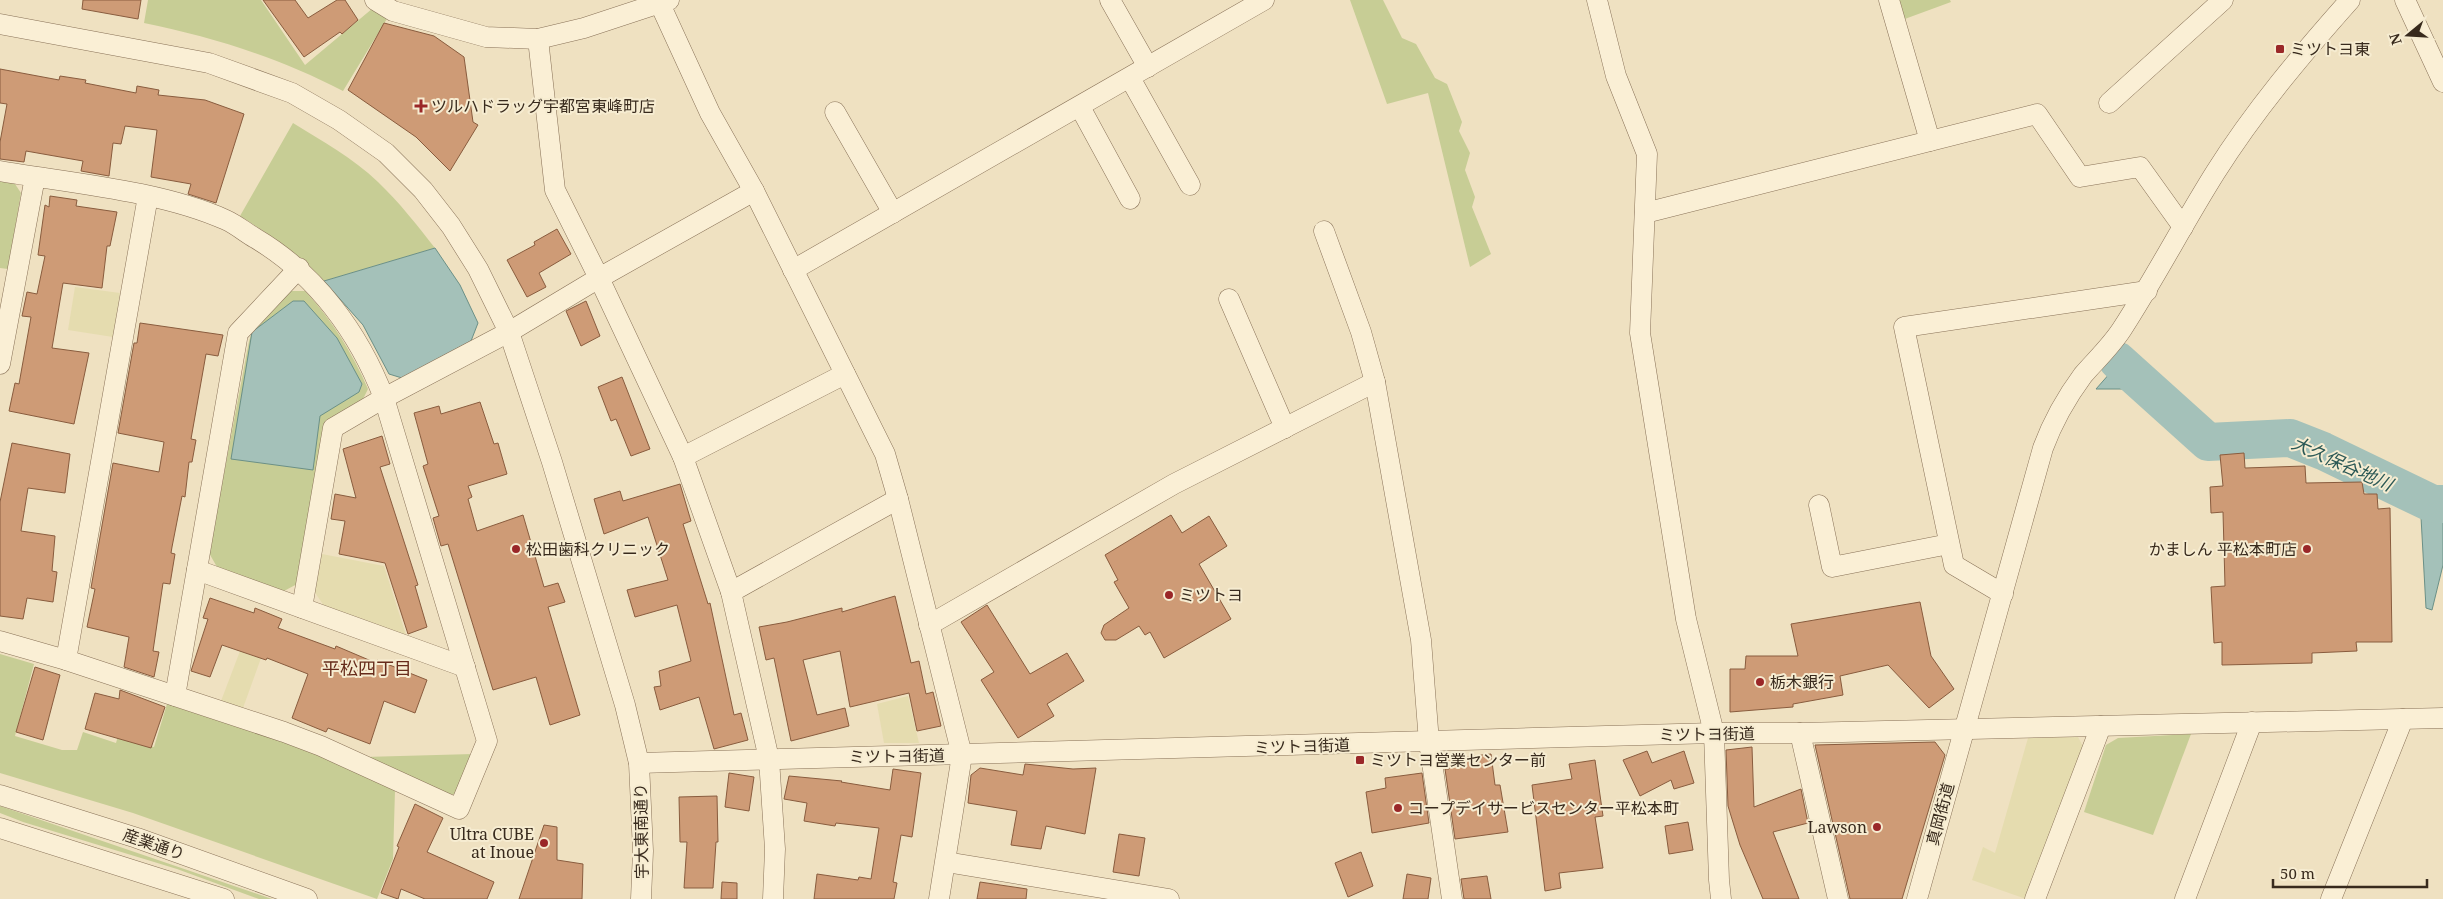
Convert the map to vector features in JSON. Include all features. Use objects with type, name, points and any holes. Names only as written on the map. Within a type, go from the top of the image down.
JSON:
[{"type":"street","points":[[375,0],[392,11],[486,37],[538,39],[664,2],[710,113],[754,191],[885,454],[962,755],[940,899]]},
{"type":"street","points":[[1110,0],[1148,67]]},
{"type":"street","points":[[793,270],[1264,0]]},
{"type":"street","points":[[1597,0],[1616,76],[1647,154],[1640,334],[1686,620],[1714,733],[1718,880],[1721,899]]},
{"type":"street","points":[[1889,0],[1930,141]]},
{"type":"street","points":[[2109,103],[2223,0]]},
{"type":"street","name":"真岡街道","points":[[1917,899],[2051,425],[2084,375],[2118,337],[2147,291],[2215,172],[2296,61],[2350,0]]},
{"type":"street","points":[[2405,0],[2443,82]]},
{"type":"street","name":"宇大東南通り","points":[[0,24],[209,63],[292,93],[339,120],[386,153],[423,190],[451,226],[478,269],[509,332],[602,625],[639,763],[643,851],[641,899]]},
{"type":"street","points":[[538,39],[555,190],[684,457],[731,592],[769,759],[775,849],[772,899]]},
{"type":"street","points":[[1130,78],[1190,185]]},
{"type":"street","points":[[1080,107],[1130,199]]},
{"type":"street","points":[[835,112],[893,213]]},
{"type":"street","points":[[1644,213],[2037,114],[2080,177],[2140,167],[2183,227]]},
{"type":"street","points":[[0,171],[148,196],[188,206],[227,221],[273,248],[298,268],[339,314],[360,346],[384,398],[487,741],[459,809],[321,746],[66,660],[0,641]]},
{"type":"street","points":[[0,364],[35,177]]},
{"type":"street","points":[[302,608],[334,428],[384,398],[509,332],[599,278],[754,191]]},
{"type":"street","points":[[66,660],[148,196]]},
{"type":"street","points":[[1324,231],[1361,332],[1376,382],[1420,640],[1429,742],[1452,899]]},
{"type":"street","points":[[175,696],[238,333],[298,268]]},
{"type":"street","points":[[2003,594],[1954,565],[1904,327],[2147,291]]},
{"type":"street","points":[[1230,299],[1284,428]]},
{"type":"street","points":[[684,457],[845,374]]},
{"type":"street","points":[[929,625],[1174,484],[1376,382]]},
{"type":"street","points":[[731,592],[898,499]]},
{"type":"street","points":[[1819,505],[1832,567],[1949,544]]},
{"type":"street","points":[[197,570],[465,667]]},
{"type":"street","name":"ミツトヨ街道","points":[[639,763],[1714,733],[1800,733],[2443,718]]},
{"type":"street","points":[[2331,899],[2404,719]]},
{"type":"street","points":[[2186,899],[2252,722]]},
{"type":"street","points":[[2035,899],[2101,726]]},
{"type":"street","points":[[1800,733],[1838,899]]},
{"type":"street","name":"産業通り","points":[[0,795],[137,838],[307,899]]},
{"type":"street","name":"産業通り","points":[[0,828],[224,899]]},
{"type":"street","points":[[946,862],[1127,895],[1169,899]]},
{"type":"shaded area","points":[[75,287],[120,293],[113,337],[68,330]]},
{"type":"shaded area","points":[[322,554],[384,566],[406,635],[324,606],[314,591]]},
{"type":"shaded area","points":[[240,651],[261,658],[243,708],[221,701]]},
{"type":"shaded area","points":[[908,696],[919,743],[884,743],[877,704]]},
{"type":"shaded area","points":[[2078,737],[2085,750],[2026,899],[1972,880],[1983,847],[1995,853],[2028,738]]},
{"type":"green space","points":[[148,0],[261,0],[305,65],[373,8],[388,17],[343,91],[295,68],[246,50],[144,23]]},
{"type":"green space","points":[[1350,0],[1383,0],[1402,38],[1416,44],[1435,78],[1447,84],[1462,122],[1459,131],[1470,153],[1465,170],[1475,197],[1472,207],[1491,254],[1470,267],[1428,93],[1387,104]]},
{"type":"green space","points":[[1896,0],[1950,0],[1951,2],[1902,20]]},
{"type":"green space","points":[[293,123],[337,150],[368,173],[401,206],[435,248],[324,281],[295,254],[240,216]]},
{"type":"green space","points":[[0,179],[13,181],[21,193],[8,269],[0,268]]},
{"type":"green space","points":[[291,291],[305,291],[324,313],[348,349],[368,389],[363,399],[325,421],[299,583],[284,591],[217,567],[209,553],[249,341],[252,332]]},
{"type":"green space","points":[[0,654],[34,664],[15,736],[62,750],[77,750],[83,732],[116,743],[118,736],[154,747],[167,704],[323,755],[395,790],[393,859],[377,899],[133,813],[0,773]]},
{"type":"green space","points":[[2191,734],[2153,835],[2084,812],[2106,745],[2118,738]]},
{"type":"green space","points":[[473,754],[457,793],[451,795],[364,757]]},
{"type":"green space","points":[[0,806],[272,899],[259,899],[177,869],[23,822],[0,813]]},
{"type":"water","points":[[435,248],[460,285],[478,323],[471,341],[402,378],[389,374],[363,325],[324,281]]},
{"type":"water","points":[[293,301],[304,301],[337,338],[362,384],[359,392],[320,416],[313,470],[231,459],[252,332]]},
{"type":"water","points":[[2118,364],[2148,389],[2096,389]]},
{"type":"water","points":[[2443,516],[2443,565],[2432,610],[2426,608],[2421,517]]},
{"type":"building","points":[[83,0],[141,0],[138,19],[82,9]]},
{"type":"building","points":[[263,0],[295,0],[308,18],[337,0],[345,0],[358,20],[342,34],[340,32],[304,57]]},
{"type":"building","name":"ツルハドラッグ宇都宮東峰町店","points":[[384,23],[434,36],[464,57],[473,122],[478,125],[450,171],[416,137],[348,90]]},
{"type":"building","points":[[0,69],[59,80],[60,76],[86,80],[85,83],[136,93],[137,86],[159,90],[158,95],[205,100],[244,114],[216,203],[188,194],[191,184],[151,177],[157,130],[125,126],[121,144],[113,143],[109,176],[81,171],[83,161],[26,151],[24,162],[0,159],[0,142],[7,104],[0,103]]},
{"type":"building","points":[[50,196],[77,200],[76,206],[117,212],[110,246],[107,246],[102,288],[63,283],[52,348],[89,353],[74,424],[9,411],[15,383],[19,384],[31,317],[22,316],[27,292],[37,294],[45,256],[38,255],[45,205],[49,207]]},
{"type":"building","points":[[557,229],[571,254],[539,273],[546,287],[527,297],[507,260],[535,245],[534,242]]},
{"type":"building","points":[[586,301],[600,336],[581,346],[566,311]]},
{"type":"building","points":[[140,323],[223,335],[218,356],[206,354],[191,439],[196,440],[192,462],[189,462],[185,497],[182,496],[171,553],[175,554],[170,584],[163,583],[153,651],[159,652],[154,677],[124,667],[129,637],[87,627],[95,589],[91,588],[113,463],[159,472],[164,442],[118,433],[134,343],[137,343]]},
{"type":"building","points":[[622,377],[650,449],[631,456],[616,419],[611,421],[598,387]]},
{"type":"building","points":[[480,402],[494,444],[498,443],[507,474],[468,486],[472,497],[468,499],[477,531],[523,515],[544,587],[558,583],[565,602],[548,607],[580,715],[550,725],[536,677],[493,690],[448,544],[441,546],[433,518],[439,516],[423,466],[428,464],[414,413],[439,406],[441,414]]},
{"type":"building","points":[[382,436],[390,464],[380,467],[418,585],[415,586],[427,627],[408,634],[385,563],[339,554],[345,521],[331,519],[335,494],[356,498],[343,449]]},
{"type":"building","points":[[12,443],[70,454],[65,493],[28,488],[21,531],[55,536],[52,571],[57,572],[53,602],[27,598],[23,619],[0,616],[0,502]]},
{"type":"building","name":"かましん 平松本町店","points":[[2244,453],[2245,468],[2305,466],[2306,483],[2362,482],[2364,494],[2377,494],[2378,509],[2390,508],[2392,642],[2356,642],[2357,651],[2312,653],[2312,663],[2222,665],[2222,642],[2214,643],[2211,587],[2225,586],[2223,512],[2211,513],[2210,487],[2223,486],[2220,455]]},
{"type":"building","points":[[680,484],[691,521],[683,524],[708,604],[710,603],[734,715],[741,713],[748,740],[714,749],[699,697],[660,710],[654,687],[661,686],[659,671],[691,661],[677,605],[635,617],[627,590],[668,580],[648,517],[604,534],[594,499],[620,491],[623,501]]},
{"type":"building","name":"ミツトヨ","points":[[1171,515],[1182,533],[1209,516],[1227,546],[1199,564],[1231,619],[1164,658],[1150,632],[1145,635],[1139,626],[1116,640],[1105,640],[1101,633],[1104,625],[1129,608],[1114,582],[1118,580],[1105,555]]},
{"type":"building","points":[[895,596],[911,663],[919,661],[926,694],[933,692],[941,726],[917,731],[909,693],[850,707],[840,651],[803,660],[817,715],[845,708],[849,726],[791,741],[774,658],[766,660],[759,627],[842,608],[842,612]]},
{"type":"building","points":[[210,598],[254,613],[255,608],[282,619],[278,628],[335,649],[336,646],[376,663],[377,660],[427,680],[415,713],[384,701],[370,744],[328,728],[326,732],[292,718],[308,674],[267,658],[266,660],[222,645],[210,677],[191,671],[208,619],[203,618]]},
{"type":"building","points":[[1920,602],[1931,656],[1954,689],[1929,708],[1888,665],[1840,676],[1843,695],[1793,704],[1793,707],[1730,712],[1730,669],[1745,669],[1746,656],[1798,656],[1791,624]]},
{"type":"building","points":[[987,605],[1030,674],[1067,653],[1084,681],[1047,704],[1054,716],[1018,738],[981,680],[994,672],[961,622]]},
{"type":"building","points":[[35,667],[60,675],[43,740],[16,732]]},
{"type":"building","points":[[120,690],[165,707],[151,748],[85,729],[95,693],[119,699]]},
{"type":"building","name":"Lawson","points":[[1935,742],[1945,755],[1902,899],[1850,899],[1815,745]]},
{"type":"building","points":[[1752,747],[1754,807],[1801,789],[1808,823],[1773,832],[1799,899],[1763,899],[1740,845],[1728,806],[1726,750]]},
{"type":"building","points":[[1647,751],[1652,763],[1684,751],[1694,783],[1674,789],[1671,780],[1640,796],[1623,760]]},
{"type":"building","points":[[1491,754],[1495,785],[1500,785],[1508,832],[1455,839],[1445,769],[1449,769],[1448,759]]},
{"type":"building","points":[[1595,760],[1603,816],[1595,817],[1603,868],[1559,873],[1561,888],[1545,891],[1532,785],[1572,779],[1569,764]]},
{"type":"building","points":[[1025,764],[1073,769],[1096,768],[1085,834],[1046,826],[1041,849],[1011,845],[1017,811],[968,803],[971,775],[980,768],[1023,775]]},
{"type":"building","points":[[893,769],[921,773],[912,837],[901,835],[893,882],[897,883],[894,899],[814,899],[817,874],[858,880],[859,877],[871,879],[879,828],[836,823],[835,826],[804,821],[807,803],[784,799],[789,776],[842,781],[890,790]]},
{"type":"building","points":[[729,773],[754,777],[749,811],[725,807]]},
{"type":"building","name":"コープデイサービスセンター平松本町","points":[[1422,773],[1429,823],[1372,833],[1366,792],[1386,788],[1385,778]]},
{"type":"building","points":[[717,796],[718,842],[716,842],[713,888],[684,888],[687,842],[680,842],[679,797]]},
{"type":"building","points":[[415,804],[443,818],[427,852],[494,882],[487,899],[425,899],[401,889],[398,899],[381,893],[399,847],[397,846]]},
{"type":"building","points":[[1688,822],[1693,850],[1669,854],[1665,826]]},
{"type":"building","points":[[544,825],[557,827],[557,860],[583,864],[582,899],[519,899]]},
{"type":"building","points":[[1119,834],[1145,838],[1139,876],[1113,872]]},
{"type":"building","points":[[1361,852],[1373,886],[1348,897],[1335,863]]},
{"type":"building","points":[[1407,874],[1431,878],[1428,899],[1403,899]]},
{"type":"building","points":[[1487,876],[1491,899],[1464,899],[1461,879]]},
{"type":"building","points":[[722,882],[737,883],[737,899],[721,899]]},
{"type":"building","points":[[980,882],[1027,889],[1026,899],[977,899]]},
{"type":"waterway","name":"大久保谷地川","points":[[2118,361],[2208,442],[2290,438],[2323,451],[2433,504],[2443,504]]},
{"type":"place","name":"ミツトヨ東","points":[[2280,49]]},
{"type":"place","name":"ツルハドラッグ宇都宮東峰町店","points":[[421,106]]},
{"type":"place","name":"松田歯科クリニック","points":[[516,549]]},
{"type":"place","name":"かましん 平松本町店","points":[[2307,549]]},
{"type":"place","name":"ミツトヨ","points":[[1169,595]]},
{"type":"place","name":"栃木銀行","points":[[1760,682]]},
{"type":"place","name":"ミツトヨ営業センター前","points":[[1360,760]]},
{"type":"place","name":"コープデイサービスセンター平松本町","points":[[1398,808]]},
{"type":"place","name":"Lawson","points":[[1877,827]]},
{"type":"place","name":"Ultra CUBE at Inoue","points":[[544,843]]},
{"type":"district","name":"平松四丁目","points":[[367,669]]}]
